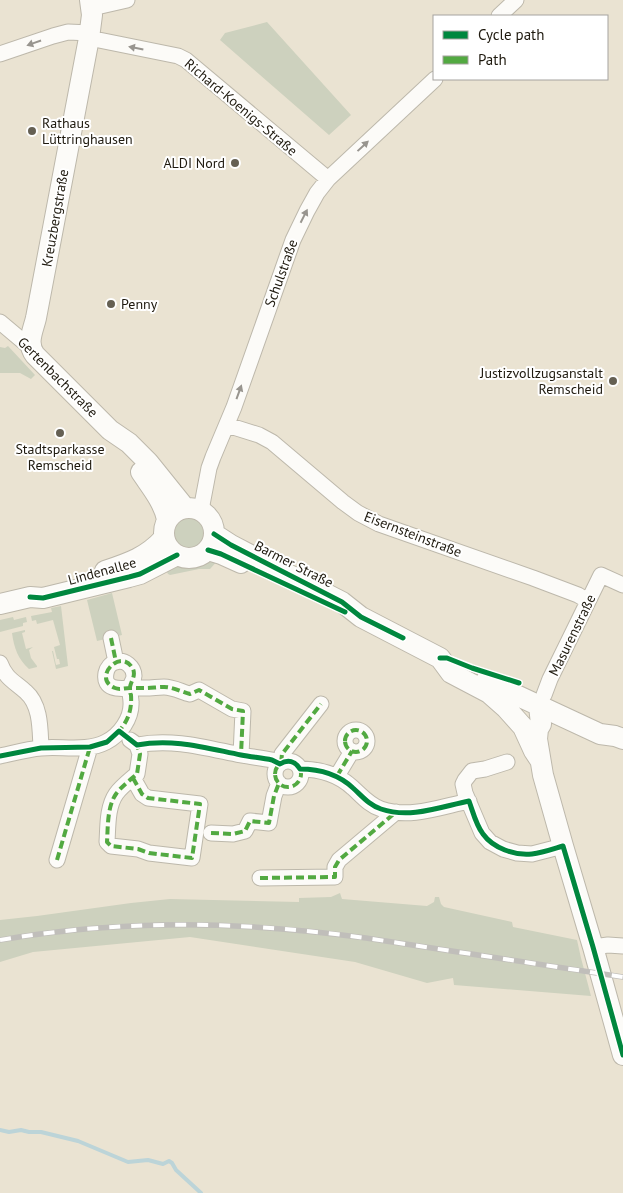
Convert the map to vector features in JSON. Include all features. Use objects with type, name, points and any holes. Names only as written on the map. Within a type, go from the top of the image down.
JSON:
[{"type":"main road","name":"Kreuzbergstraße","points":[[31,348],[31,336],[89,36],[91,4]]},
{"type":"main road","name":"Gertenbachstraße","points":[[31,348],[35,356],[115,434],[129,443],[193,509]]},
{"type":"main road","name":"Gertenbachstraße","points":[[115,434],[122,450],[141,473],[165,510],[166,528]]},
{"type":"main road","points":[[193,509],[209,517],[212,522],[211,542],[204,553],[196,557],[186,558],[177,555],[166,545],[166,528],[172,514],[178,510],[193,509]]},
{"type":"main road","name":"Lindenallee","points":[[0,604],[30,597],[42,590],[136,560],[151,552],[166,528]]},
{"type":"main road","name":"Barmer Straße","points":[[211,542],[231,545],[342,602],[361,617],[442,661],[491,683],[542,700],[605,725],[619,738]]},
{"type":"main road","name":"Lindenallee","points":[[30,597],[42,598],[129,578],[177,555]]},
{"type":"main road","points":[[442,661],[451,673],[489,693],[502,704],[522,727],[540,760]]},
{"type":"main road","points":[[528,738],[529,717],[542,700]]},
{"type":"main road","points":[[542,700],[541,724],[537,739],[540,760],[622,1049]]},
{"type":"street","points":[[91,4],[127,0]]},
{"type":"street","points":[[500,15],[516,0]]},
{"type":"street","name":"Richard-Koenigs-Straße","points":[[0,54],[68,32],[178,56],[186,60],[328,180]]},
{"type":"street","name":"Schulstraße","points":[[193,509],[227,425],[293,240],[307,210],[328,180],[434,80]]},
{"type":"street","name":"Gertenbachstraße","points":[[0,322],[31,348]]},
{"type":"street","name":"Eisernsteinstraße","points":[[227,425],[259,435],[272,442],[343,502],[358,513],[380,524],[578,595],[588,601]]},
{"type":"street","name":"Masurenstraße","points":[[542,700],[550,679],[601,576],[623,585]]},
{"type":"street","points":[[112,638],[116,662]]},
{"type":"street","points":[[0,756],[41,748],[90,747],[107,742],[130,717],[130,688],[134,675],[128,664],[122,661],[110,665],[107,670],[106,676],[112,687],[117,689],[130,688],[166,687],[190,694],[199,690],[232,710],[243,712],[241,755]]},
{"type":"street","points":[[0,663],[10,679],[27,693],[34,702],[40,730],[41,748]]},
{"type":"street","points":[[137,745],[154,742],[180,743],[272,760],[280,764],[287,761],[294,762],[300,769],[301,778],[296,785],[287,788],[279,783],[275,777],[275,773],[280,764],[282,754],[321,704]]},
{"type":"street","points":[[119,731],[137,745],[140,754],[137,774],[132,778],[116,794],[112,804],[107,842],[111,846],[192,858],[200,804],[148,798],[142,794],[132,778]]},
{"type":"street","points":[[57,860],[90,747]]},
{"type":"street","points":[[337,776],[352,751]]},
{"type":"street","points":[[507,762],[472,771],[463,784],[464,793],[482,834],[490,842],[503,849],[517,853],[532,854],[563,846]]},
{"type":"street","points":[[300,769],[323,770],[337,776],[352,787],[363,799],[374,806],[388,811],[417,813],[469,801]]},
{"type":"street","points":[[211,833],[234,834],[245,831],[250,822],[269,823],[274,796],[279,783]]},
{"type":"street","points":[[260,878],[335,877],[335,867],[339,860],[396,812]]},
{"type":"street","points":[[593,947],[623,946]]},
{"type":"green space","points":[[267,22],[351,115],[329,135],[220,40],[225,33]]},
{"type":"green space","points":[[8,346],[35,375],[31,379],[20,373],[0,373],[0,347],[5,348]]},
{"type":"green space","points":[[189,516],[196,517],[201,521],[205,526],[205,540],[201,545],[196,549],[189,550],[182,549],[177,545],[173,540],[172,533],[173,526],[177,521],[182,517]]},
{"type":"green space","points":[[220,558],[210,569],[199,569],[170,575],[163,565],[177,562],[193,563],[206,559]]},
{"type":"green space","points":[[112,593],[122,635],[97,641],[87,600]]},
{"type":"green space","points":[[61,606],[68,666],[56,669],[52,651],[56,665],[60,664],[54,647],[60,645],[53,620],[37,624],[36,620],[32,621],[31,616],[52,612],[51,608]]},
{"type":"green space","points":[[13,617],[14,620],[26,617],[27,622],[23,623],[23,626],[0,632],[0,620]]},
{"type":"green space","points":[[25,630],[22,633],[26,649],[33,647],[29,650],[31,658],[37,666],[29,669],[17,653],[12,633]]},
{"type":"green space","points":[[340,893],[342,899],[427,906],[434,902],[435,897],[439,897],[444,907],[512,922],[513,927],[577,940],[591,996],[454,985],[453,978],[427,983],[355,962],[190,937],[33,952],[0,962],[0,920],[170,899],[299,902],[299,898],[331,897]]},
{"type":"waterway","points":[[0,1130],[9,1132],[21,1130],[41,1132],[78,1141],[128,1162],[148,1160],[163,1164],[169,1161],[201,1193]]},
{"type":"railway","points":[[0,940],[92,928],[183,925],[274,928],[366,938],[623,977]]},
{"type":"marked path","points":[[111,638],[116,662]]},
{"type":"marked path","points":[[117,733],[127,720],[130,711],[131,700],[130,693],[130,690],[130,689],[130,688],[130,687],[134,674],[133,669],[128,663],[122,661],[110,666],[107,672],[108,684],[115,688],[120,689],[130,688],[167,687],[190,694],[199,690],[232,709],[243,711],[241,755]]},
{"type":"marked path","points":[[281,763],[282,754],[321,704]]},
{"type":"marked path","points":[[356,730],[364,733],[367,741],[364,749],[356,752],[348,749],[345,741],[348,733],[356,730]]},
{"type":"marked path","points":[[133,778],[142,794],[148,798],[200,804],[192,858],[111,846],[107,842],[108,817],[113,799],[120,789],[137,774],[140,754],[137,745]]},
{"type":"marked path","points":[[57,860],[90,747]]},
{"type":"marked path","points":[[337,776],[352,751]]},
{"type":"marked path","points":[[288,761],[297,765],[301,774],[297,783],[288,787],[279,783],[275,774],[279,765],[288,761]]},
{"type":"marked path","points":[[211,833],[233,834],[245,831],[250,821],[269,823],[274,796],[279,783]]},
{"type":"marked path","points":[[260,878],[335,877],[335,867],[339,860],[396,812]]},
{"type":"cycle path","points":[[214,534],[231,545],[342,602],[361,617],[403,638]]},
{"type":"cycle path","points":[[208,550],[221,554],[345,612]]},
{"type":"cycle path","points":[[30,597],[43,598],[140,574],[177,555]]},
{"type":"cycle path","points":[[440,658],[447,658],[519,683]]},
{"type":"cycle path","points":[[0,756],[41,748],[90,747],[107,742],[119,731],[137,745],[176,743],[272,760],[280,764],[291,762],[300,769],[322,771],[341,779],[373,805],[392,812],[425,811],[469,801],[481,830],[487,839],[498,847],[519,854],[532,854],[563,846],[623,1055]]},
{"type":"place","name":"Rathaus Lüttringhausen","points":[[32,131]]},
{"type":"place","name":"ALDI Nord","points":[[235,163]]},
{"type":"place","name":"Penny","points":[[111,304]]},
{"type":"place","name":"Justizvollzugsanstalt Remscheid","points":[[613,381]]},
{"type":"place","name":"Stadtsparkasse Remscheid","points":[[60,433]]}]
